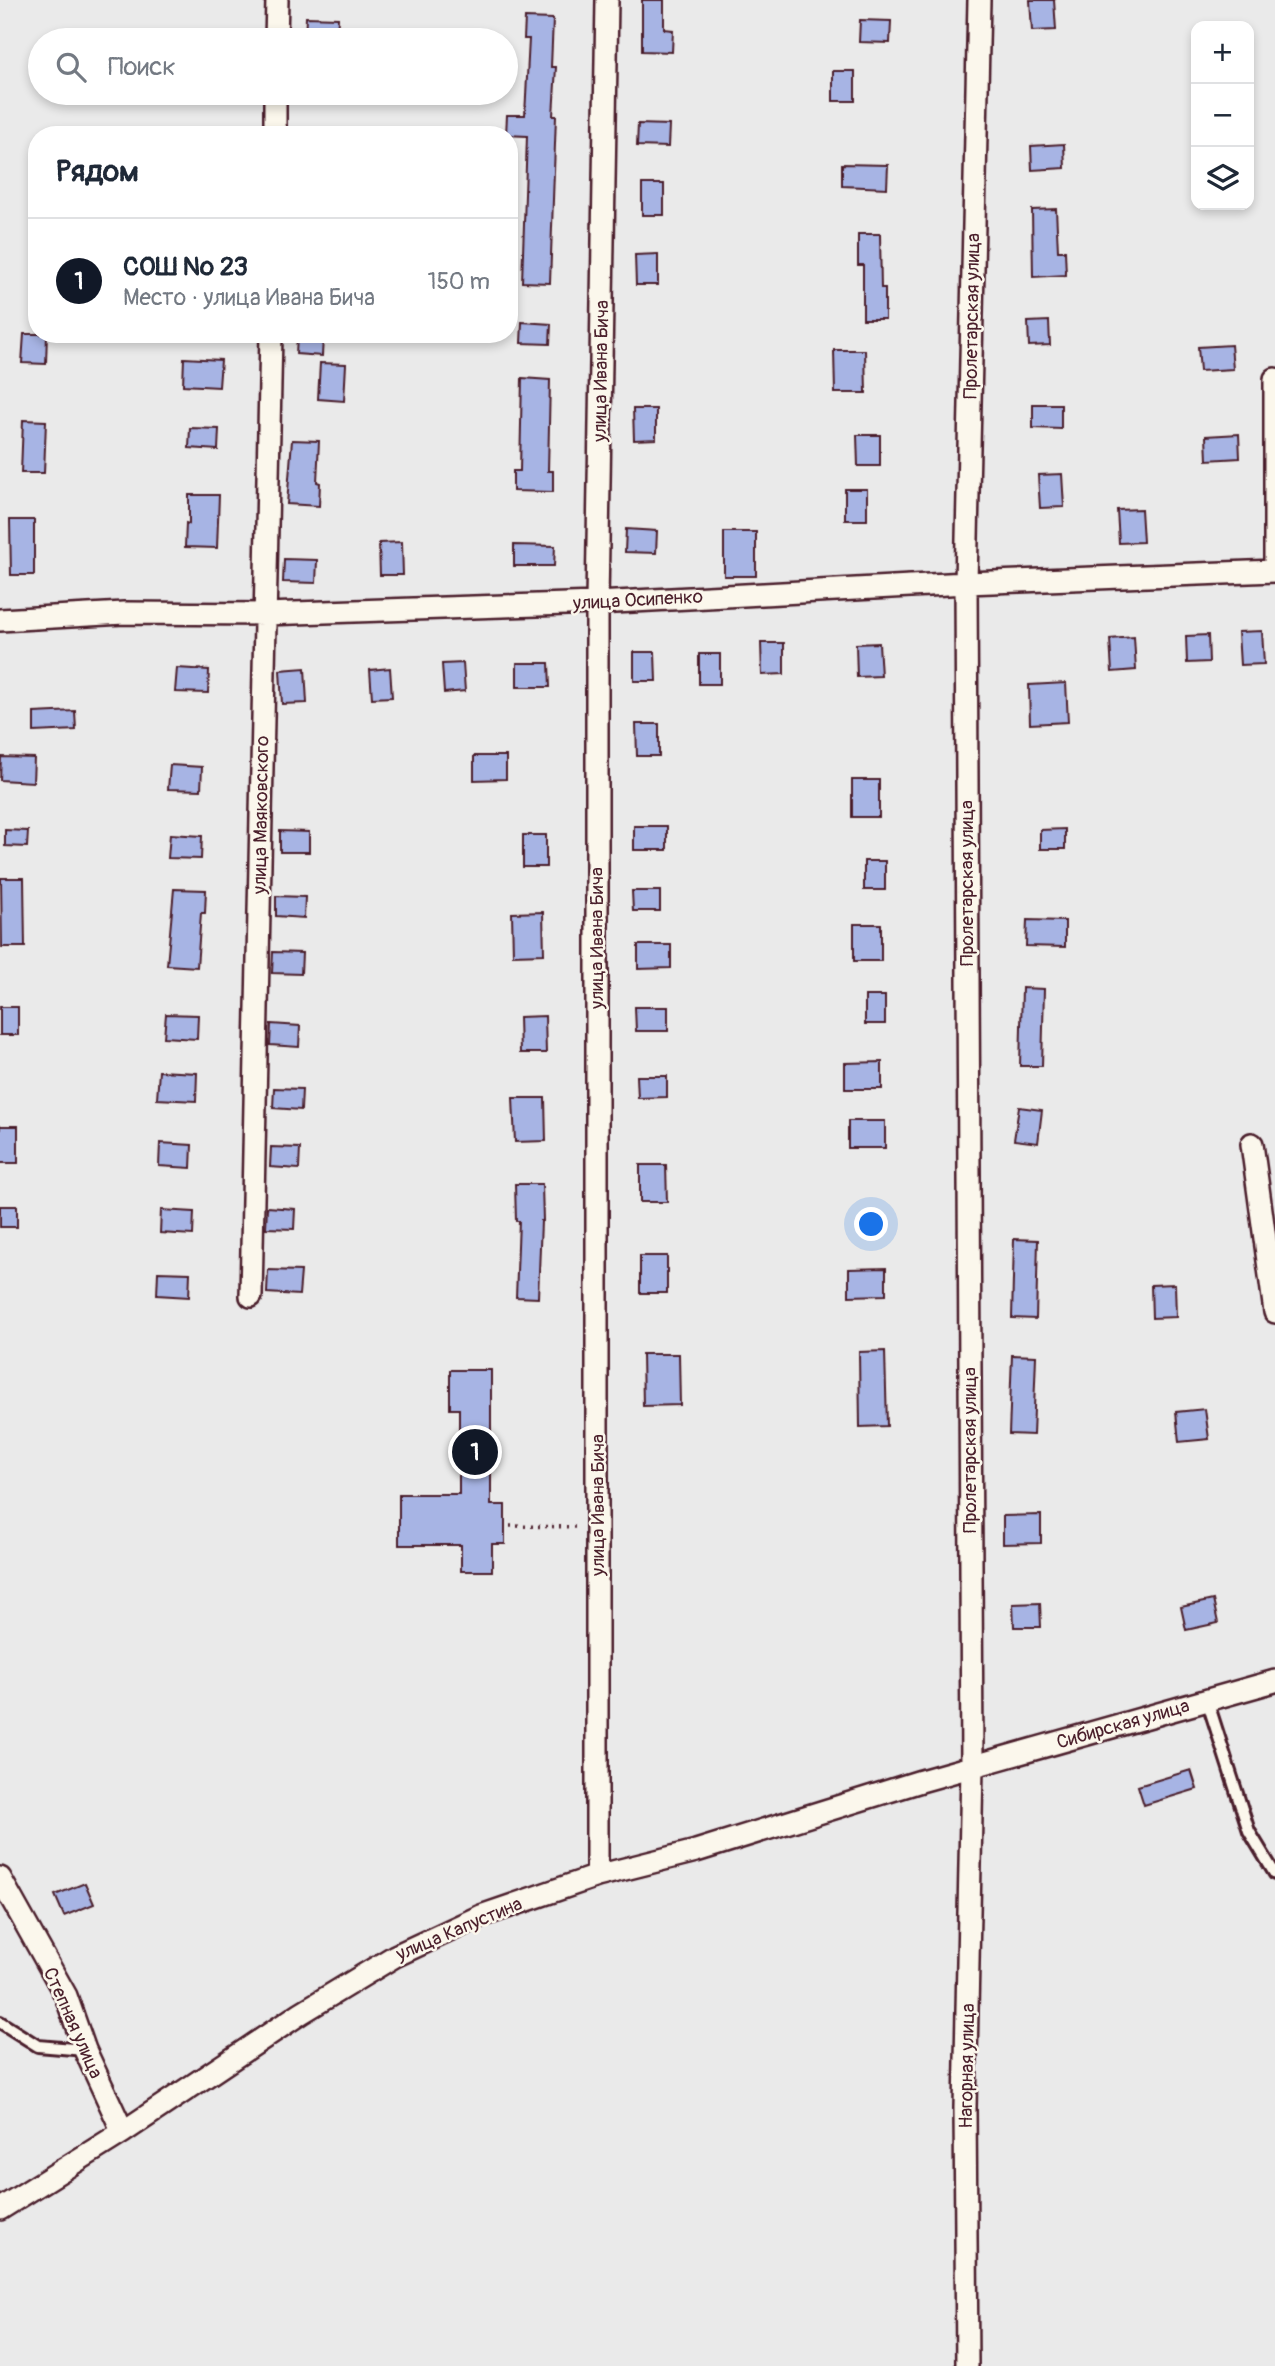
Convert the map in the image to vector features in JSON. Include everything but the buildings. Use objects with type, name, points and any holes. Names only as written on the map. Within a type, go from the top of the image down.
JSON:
[{"type":"street","points":[[276,28],[277,0]]},
{"type":"street","name":"улица Ивана Бича","points":[[597,1876],[597,603],[607,0]]},
{"type":"street","name":"Пролетарская улица","points":[[972,1767],[966,583],[979,0]]},
{"type":"street","points":[[275,105],[275,126]]},
{"type":"street","name":"улица Маяковского","points":[[251,1296],[271,343]]},
{"type":"street","points":[[1275,379],[1275,571]]},
{"type":"street","name":"улица Осипенко","points":[[0,620],[124,613],[265,614],[597,603],[966,583],[1275,571]]},
{"type":"street","points":[[1252,1144],[1275,1312]]},
{"type":"street","name":"Сибирская улица","points":[[972,1767],[1275,1681]]},
{"type":"street","name":"улица Капустина","points":[[0,2209],[123,2132],[301,2013],[394,1956],[481,1916],[597,1876],[695,1851],[972,1767]]},
{"type":"street","name":"Нагорная улица","points":[[967,2366],[965,2108],[972,1767]]},
{"type":"street","name":"Степная улица","points":[[0,1878],[65,1996],[85,2050],[123,2132]]},
{"type":"lane","points":[[1208,1700],[1249,1831],[1275,1874]]},
{"type":"lane","points":[[0,2022],[38,2046],[85,2050]]},
{"type":"path","points":[[510,1526],[598,1527]]},
{"type":"place","name":"СОШ № 23","points":[[475,1452]]}]
